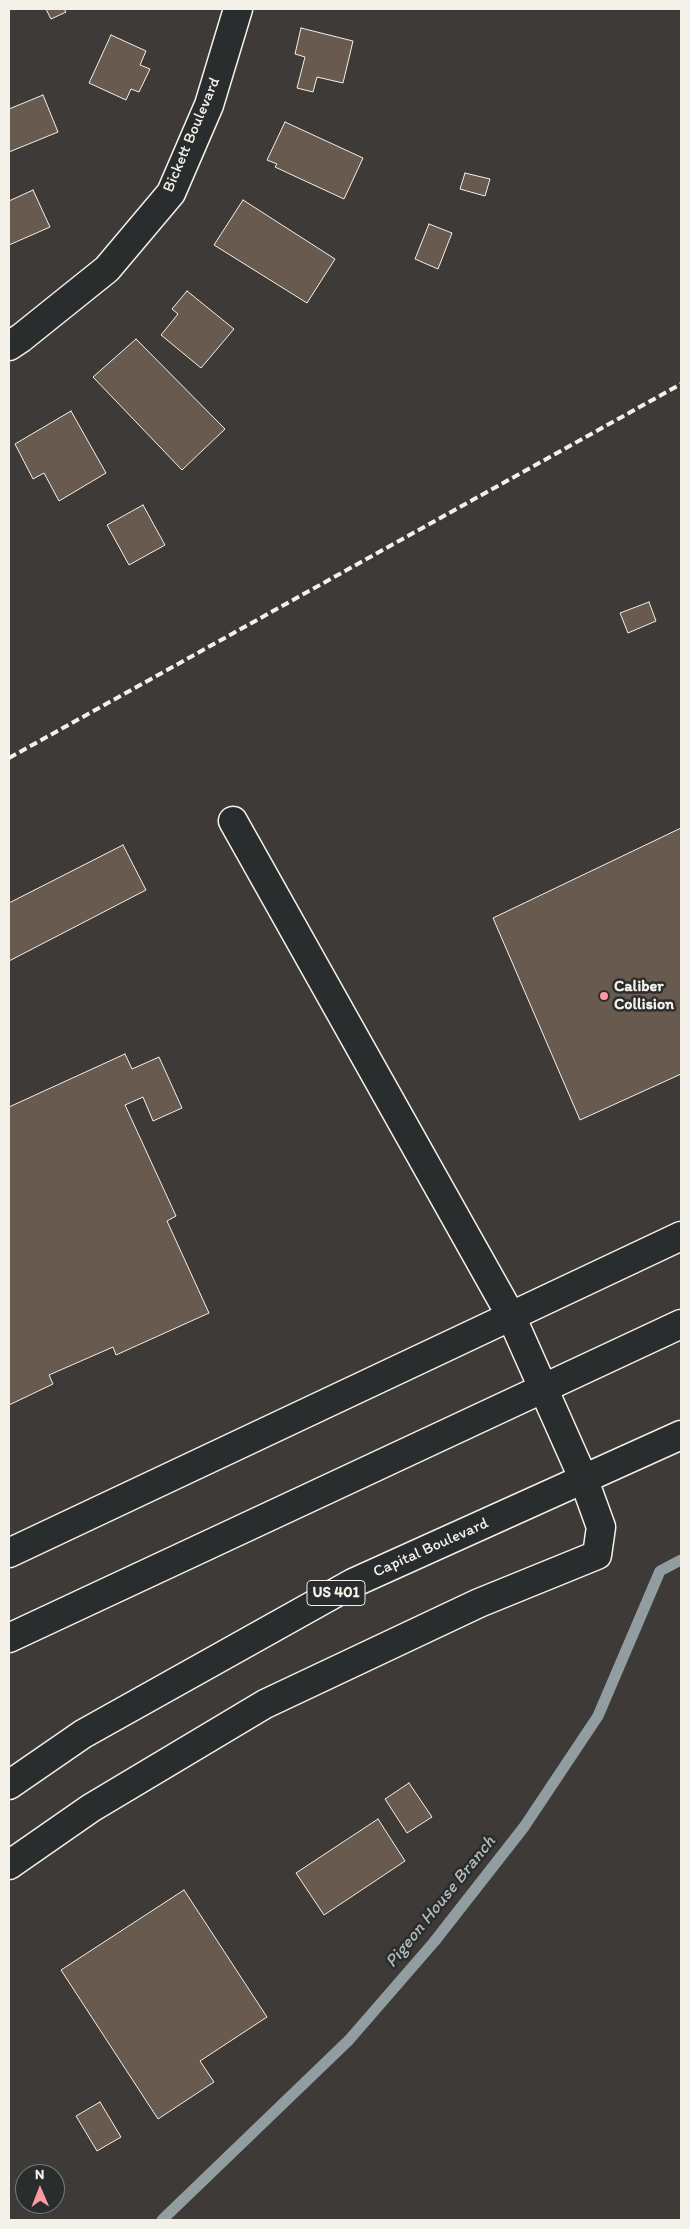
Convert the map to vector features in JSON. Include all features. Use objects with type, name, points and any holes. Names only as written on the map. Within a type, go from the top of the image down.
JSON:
[{"type":"main road","name":"Bickett Boulevard","points":[[9,346],[107,269],[170,193],[209,105],[238,9]]},
{"type":"main road","points":[[9,1865],[91,1808],[265,1704],[479,1603],[597,1555],[601,1527],[584,1480],[511,1316],[233,821]]},
{"type":"main road","points":[[9,1553],[681,1236]]},
{"type":"main road","points":[[9,1638],[681,1324]]},
{"type":"main road","name":"Capital Boulevard","points":[[9,1785],[83,1734],[354,1583],[681,1435]]},
{"type":"building","points":[[46,9],[64,9],[66,12],[51,19]]},
{"type":"building","points":[[301,28],[353,41],[343,83],[317,77],[313,92],[297,88],[305,57],[295,54]]},
{"type":"building","points":[[111,35],[146,51],[140,65],[150,69],[139,92],[131,89],[126,100],[89,83]]},
{"type":"building","points":[[43,95],[58,132],[9,152],[9,109]]},
{"type":"building","points":[[285,122],[363,158],[344,199],[275,167],[277,164],[267,160]]},
{"type":"building","points":[[465,173],[490,179],[485,196],[460,189]]},
{"type":"building","points":[[33,190],[50,227],[9,245],[9,201]]},
{"type":"building","points":[[243,200],[335,259],[307,303],[214,245]]},
{"type":"building","points":[[429,224],[452,233],[438,269],[415,259]]},
{"type":"building","points":[[187,291],[234,329],[201,368],[161,335],[178,314],[172,309]]},
{"type":"building","points":[[136,339],[225,429],[182,470],[93,377]]},
{"type":"building","points":[[71,411],[106,473],[59,501],[44,473],[33,479],[15,444]]},
{"type":"building","points":[[143,505],[165,545],[129,565],[107,525]]},
{"type":"building","points":[[649,602],[656,621],[628,633],[620,613]]},
{"type":"building","name":"Caliber Collision","points":[[681,828],[681,1074],[580,1120],[493,918]]},
{"type":"building","points":[[123,845],[146,890],[9,961],[9,903]]},
{"type":"building","points":[[125,1054],[132,1069],[159,1057],[182,1108],[153,1121],[143,1097],[125,1105],[176,1216],[167,1221],[209,1313],[116,1355],[113,1347],[49,1375],[53,1384],[9,1405],[9,1107]]},
{"type":"building","points":[[409,1783],[432,1817],[407,1833],[385,1799]]},
{"type":"building","points":[[378,1819],[405,1861],[324,1915],[296,1873]]},
{"type":"building","points":[[184,1890],[267,2017],[200,2061],[214,2082],[158,2119],[61,1970]]},
{"type":"building","points":[[100,2102],[121,2137],[97,2151],[76,2116]]},
{"type":"waterway","name":"Pigeon House Branch","points":[[162,2220],[349,2040],[434,1942],[524,1827],[598,1716],[660,1571],[681,1560]]},
{"type":"railway","points":[[9,758],[681,384]]},
{"type":"place","name":"Caliber Collision","points":[[604,996]]}]
